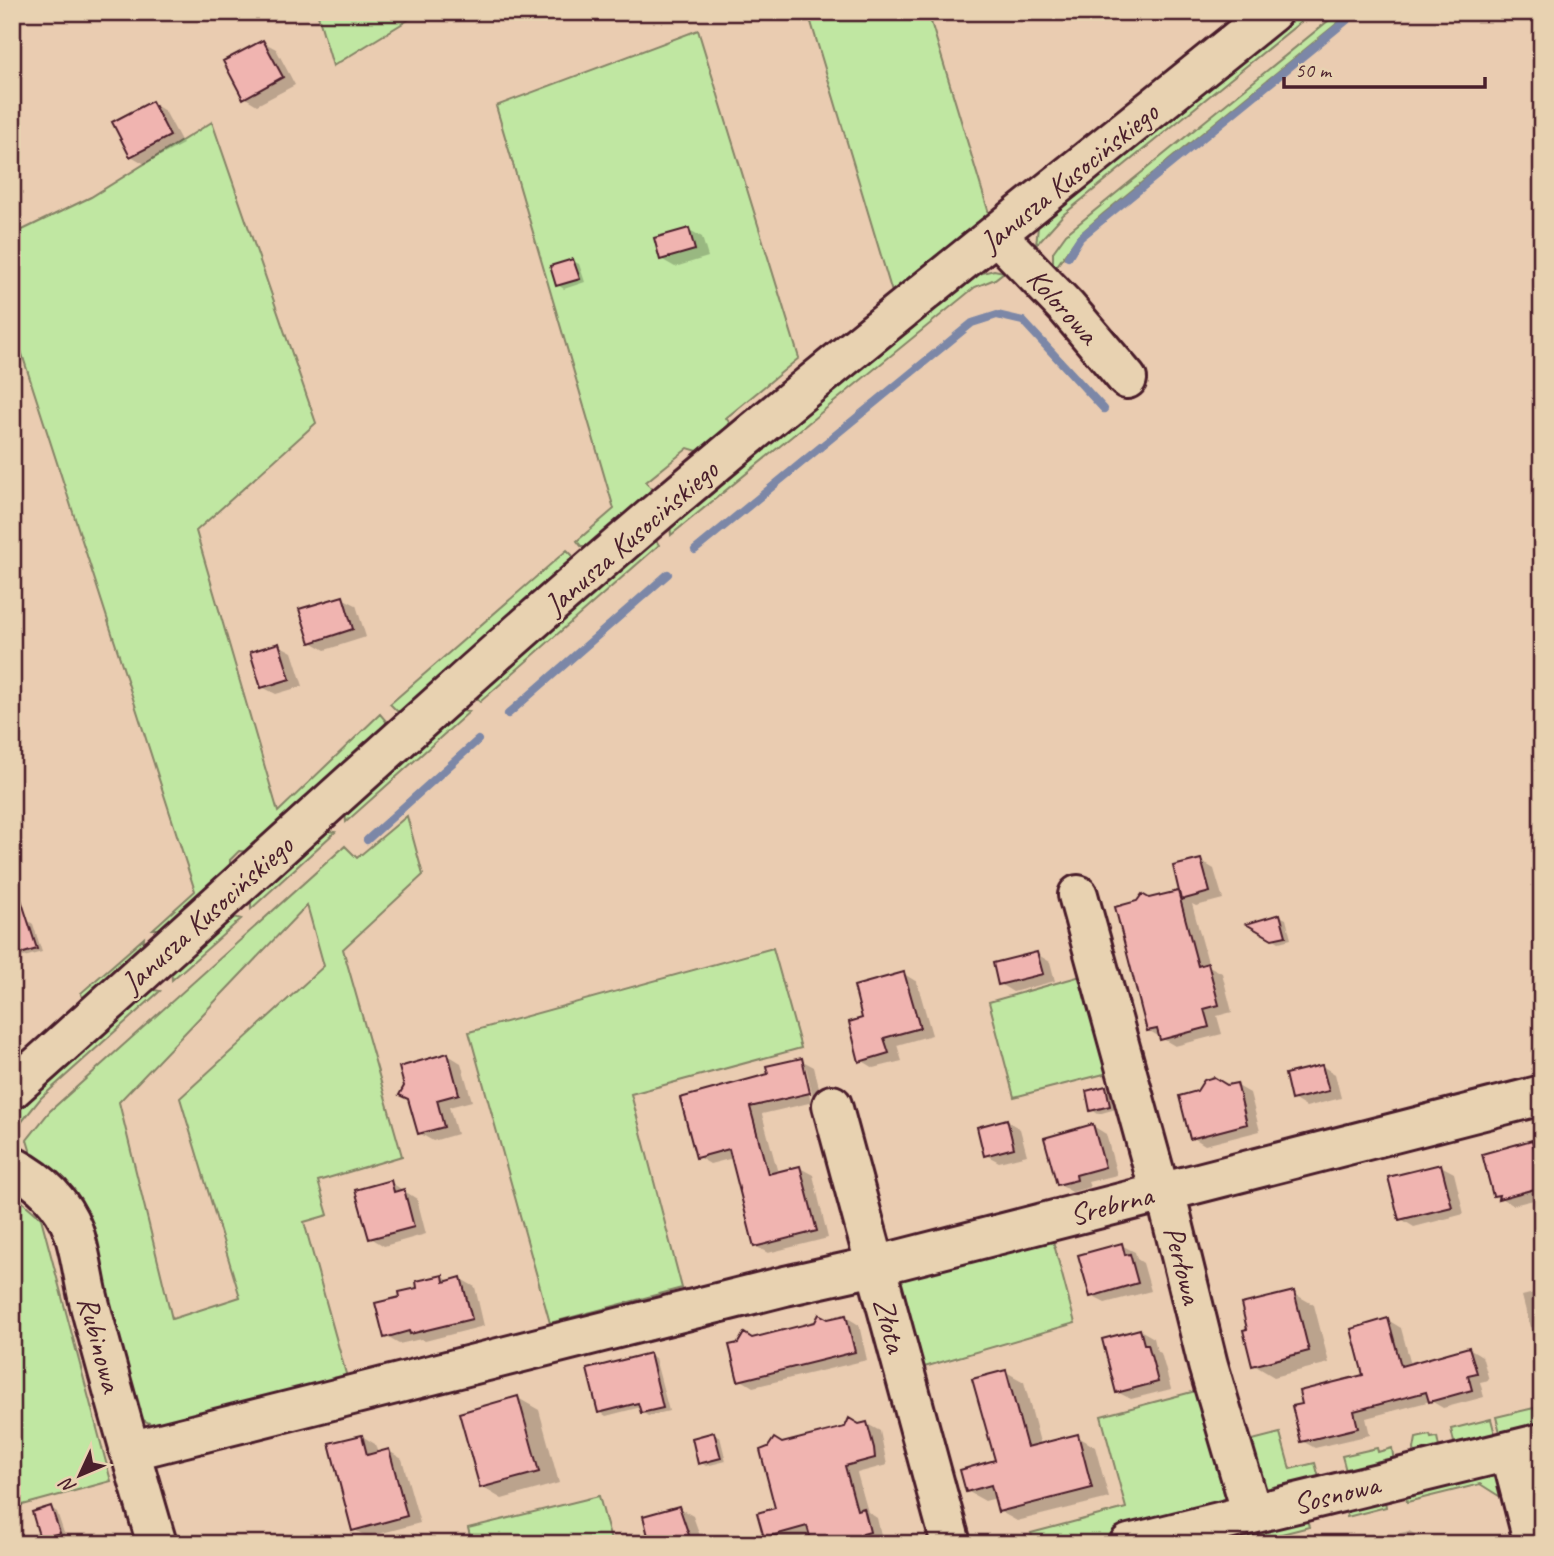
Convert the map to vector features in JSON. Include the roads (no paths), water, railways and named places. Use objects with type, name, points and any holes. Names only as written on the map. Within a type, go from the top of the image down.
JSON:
[{"type":"street","name":"Janusza Kusocińskiego","points":[[12,1089],[628,538],[768,420],[1272,12]]},
{"type":"street","name":"Kolorowa","points":[[997,235],[1067,308],[1127,379]]},
{"type":"street","name":"Perłowa","points":[[1078,895],[1156,1178],[1170,1211],[1208,1365],[1252,1514]]},
{"type":"street","name":"Srebrna","points":[[129,1451],[785,1286],[875,1266],[1542,1096]]},
{"type":"street","name":"Złota","points":[[832,1105],[951,1544]]},
{"type":"street","name":"Rubinowa","points":[[12,1166],[45,1188],[57,1201],[73,1230],[86,1291],[157,1544]]},
{"type":"street","name":"Sosnowa","points":[[1129,1544],[1217,1534],[1252,1514],[1526,1447]]},
{"type":"street","points":[[1526,1447],[1534,1544]]},
{"type":"waterway","points":[[1068,257],[1080,238],[1357,12]]},
{"type":"waterway","points":[[695,550],[972,323],[997,315],[1023,321],[1104,409]]},
{"type":"waterway","points":[[508,714],[668,574]]},
{"type":"waterway","points":[[367,840],[478,740]]}]
